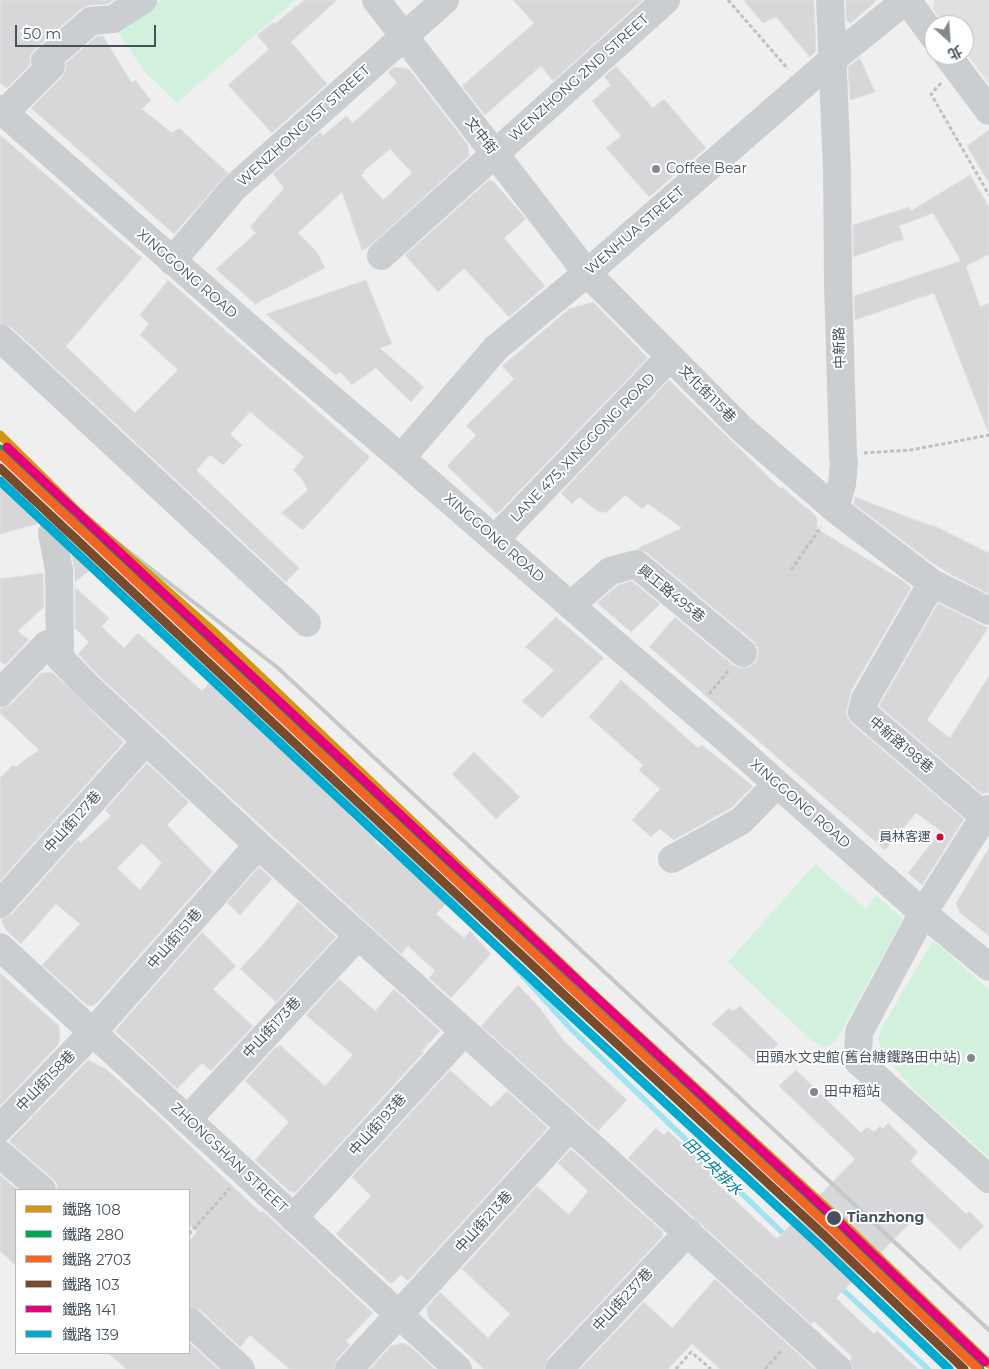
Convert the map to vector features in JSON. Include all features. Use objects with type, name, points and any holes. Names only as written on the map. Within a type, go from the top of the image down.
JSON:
[{"type":"street","points":[[2,111],[51,66],[45,61],[102,20],[143,0]]},
{"type":"street","name":"文中街","points":[[376,0],[587,272]]},
{"type":"street","name":"WENZHONG 1ST STREET","points":[[172,261],[234,188],[445,0]]},
{"type":"street","name":"WENZHONG 2ND STREET","points":[[380,256],[666,0]]},
{"type":"street","name":"中新路","points":[[830,0],[842,455],[844,463],[842,484],[835,509]]},
{"type":"street","points":[[906,0],[924,24]]},
{"type":"street","name":"WENHUA STREET","points":[[401,458],[496,348],[587,272],[833,59],[906,0]]},
{"type":"street","points":[[954,65],[989,111]]},
{"type":"street","name":"XINGGONG ROAD","points":[[2,111],[279,354],[694,711],[923,913],[989,967]]},
{"type":"street","name":"文化街115巷","points":[[587,272],[742,429],[835,509]]},
{"type":"street","points":[[0,338],[307,623]]},
{"type":"street","name":"LANE 475, XINGGONG ROAD","points":[[495,539],[670,357]]},
{"type":"street","points":[[835,509],[932,582],[989,611]]},
{"type":"street","points":[[52,533],[59,570],[60,658],[88,687],[258,845],[569,1128],[688,1232],[838,1369]]},
{"type":"street","name":"興工路495巷","points":[[571,605],[610,570],[636,564],[743,653]]},
{"type":"street","name":"中新路198巷","points":[[932,582],[865,699],[862,712],[987,812]]},
{"type":"street","points":[[0,693],[46,644],[60,642]]},
{"type":"street","name":"中山街127巷","points":[[0,904],[146,740]]},
{"type":"street","points":[[672,858],[741,821],[777,784]]},
{"type":"street","points":[[987,812],[923,913],[859,1032],[858,1061],[989,1180]]},
{"type":"street","name":"中山街151巷","points":[[92,1033],[258,845]]},
{"type":"street","name":"中山街173巷","points":[[187,1120],[358,936]]},
{"type":"street","name":"ZHONGSHAN STREET","points":[[0,947],[458,1369]]},
{"type":"street","name":"中山街193巷","points":[[294,1218],[464,1032]]},
{"type":"street","name":"中山街158巷","points":[[0,1128],[92,1033]]},
{"type":"street","name":"中山街213巷","points":[[349,1369],[569,1128]]},
{"type":"street","points":[[0,1154],[41,1189]]},
{"type":"street","name":"中山街237巷","points":[[559,1369],[688,1232]]},
{"type":"street","points":[[190,1322],[242,1369]]},
{"type":"path","points":[[728,0],[803,86]]},
{"type":"path","points":[[949,65],[931,94],[989,195]]},
{"type":"path","points":[[842,455],[911,450],[989,436]]},
{"type":"path","points":[[0,472],[37,510],[52,533]]},
{"type":"path","points":[[791,570],[835,509]]},
{"type":"path","points":[[694,711],[743,653]]},
{"type":"path","points":[[190,1233],[244,1172]]},
{"type":"path","points":[[676,1369],[691,1352],[710,1369]]},
{"type":"shaded area","points":[[934,0],[989,0],[989,84],[974,64],[974,15],[938,15],[933,9]]},
{"type":"green space","points":[[162,0],[295,0],[177,103],[144,71],[117,31]]},
{"type":"green space","points":[[815,864],[866,909],[876,895],[903,919],[836,1041],[825,1048],[811,1040],[728,962]]},
{"type":"green space","points":[[934,941],[989,990],[989,1158],[917,1093],[884,1056],[878,1040],[881,1029]]},
{"type":"building","points":[[0,0],[114,0],[108,4],[90,5],[81,9],[35,49],[30,56],[30,65],[7,88],[0,83]]},
{"type":"building","points":[[304,0],[337,0],[291,42],[327,84],[272,133],[228,85],[269,49],[257,35],[274,22],[275,24]]},
{"type":"building","points":[[513,0],[643,0],[553,81],[541,66],[485,115],[462,86],[534,23]]},
{"type":"building","points":[[743,0],[814,0],[816,51],[810,57],[776,17],[763,23]]},
{"type":"building","points":[[846,0],[877,0],[850,24],[846,20]]},
{"type":"building","points":[[97,36],[103,36],[132,83],[135,80],[151,100],[142,109],[172,133],[179,128],[228,173],[174,234],[31,108],[62,77],[66,70],[66,63]]},
{"type":"building","points":[[860,58],[875,92],[850,100],[848,67]]},
{"type":"building","points":[[616,66],[653,108],[664,99],[706,148],[649,197],[606,148],[621,136],[592,101],[611,85],[604,77]]},
{"type":"building","points":[[394,67],[409,69],[468,145],[469,156],[370,246],[362,250],[342,192],[298,233],[317,252],[325,268],[255,304],[216,269],[256,233],[250,227],[284,188],[273,174],[320,132],[323,136],[346,116],[353,123],[397,83],[388,72]],"holes":[[[390,149],[412,173],[383,200],[361,175]]]},
{"type":"building","points":[[989,130],[989,183],[967,146]]},
{"type":"building","points":[[0,135],[142,258],[66,346],[135,413],[178,370],[140,335],[149,324],[140,315],[168,280],[370,457],[303,530],[281,513],[308,490],[301,478],[293,470],[304,457],[250,412],[230,434],[242,445],[223,465],[210,455],[196,470],[299,568],[286,582],[11,327],[0,323]]},
{"type":"building","points":[[970,175],[989,207],[989,254],[966,266],[980,307],[989,303],[988,432],[934,293],[855,320],[854,296],[961,261],[933,213],[899,226],[904,239],[853,257],[853,225],[909,207],[911,211]]},
{"type":"building","points":[[489,180],[494,182],[526,219],[504,238],[545,286],[509,317],[464,268],[438,292],[405,255]]},
{"type":"building","points":[[366,280],[392,344],[380,348],[424,387],[411,402],[376,368],[352,385],[340,372],[336,375],[266,314]]},
{"type":"building","points":[[593,302],[648,358],[497,514],[447,466],[476,435],[466,426],[514,379],[502,366],[569,309]]},
{"type":"building","points":[[669,380],[780,488],[782,487],[808,508],[817,518],[817,529],[905,582],[911,588],[851,691],[847,717],[852,724],[964,819],[922,885],[908,873],[941,831],[916,813],[885,850],[649,647],[675,617],[733,665],[741,668],[749,667],[755,663],[758,656],[758,648],[753,641],[646,552],[636,549],[682,528],[648,504],[642,509],[625,495],[607,512],[599,512],[579,497],[572,504],[561,493]]},
{"type":"building","points":[[0,482],[42,521],[0,534]]},
{"type":"building","points":[[855,497],[933,525],[989,553],[989,594],[948,573],[927,559],[854,504]]},
{"type":"building","points":[[71,549],[88,568],[94,567],[75,582],[74,567]]},
{"type":"building","points":[[43,573],[44,607],[18,631],[29,640],[5,665],[0,661],[0,579]]},
{"type":"building","points":[[632,581],[660,604],[631,632],[597,603],[618,585]]},
{"type":"building","points":[[75,587],[109,618],[102,627],[124,648],[138,633],[202,691],[211,681],[350,814],[376,840],[375,842],[450,900],[436,914],[464,938],[470,931],[491,954],[451,998],[429,978],[435,971],[408,946],[401,954],[99,676],[78,654],[89,642],[75,628]]},
{"type":"building","points":[[938,603],[988,628],[927,720],[950,738],[989,676],[989,792],[982,794],[879,706]]},
{"type":"building","points":[[556,617],[604,658],[542,718],[522,701],[554,670],[525,647]]},
{"type":"building","points":[[52,672],[124,742],[0,881],[0,778],[13,765],[15,767],[39,750],[0,713],[0,709],[11,704],[41,673]]},
{"type":"building","points":[[621,680],[698,748],[702,745],[753,786],[731,808],[674,840],[660,829],[651,837],[632,820],[660,789],[639,770],[643,765],[589,717]]},
{"type":"building","points":[[474,752],[520,797],[496,819],[452,774]]},
{"type":"building","points":[[147,763],[189,802],[167,825],[213,872],[97,1003],[92,1006],[87,1005],[42,965],[80,924],[56,904],[21,944],[6,930],[1,919],[12,914],[78,840],[81,843],[111,816],[105,810]],"holes":[[[142,843],[162,863],[140,890],[117,868]]]},
{"type":"building","points":[[989,848],[989,936],[960,913],[956,903]]},
{"type":"building","points":[[259,867],[272,879],[240,915],[227,903]]},
{"type":"building","points":[[298,902],[336,937],[276,1002],[240,969]]},
{"type":"building","points":[[202,932],[236,966],[213,989],[253,1026],[211,1071],[202,1063],[177,1089],[115,1031]]},
{"type":"building","points":[[0,973],[59,1026],[60,1038],[58,1045],[0,1106]]},
{"type":"building","points":[[339,979],[375,1011],[394,989],[440,1031],[422,1051],[424,1052],[295,1193],[289,1191],[255,1160],[289,1122],[245,1081],[280,1045],[325,1086],[353,1055],[306,1015]]},
{"type":"building","points":[[518,985],[539,1007],[564,1041],[627,1100],[598,1131],[481,1026]]},
{"type":"building","points":[[740,1006],[778,1044],[757,1065],[712,1024],[729,1008],[733,1011]]},
{"type":"building","points":[[88,1060],[106,1069],[261,1213],[263,1211],[373,1313],[346,1341],[350,1345],[337,1359],[334,1369],[289,1369],[250,1335],[240,1347],[200,1310],[190,1306],[190,1240],[197,1232],[190,1225],[190,1189],[57,1189],[57,1184],[52,1178],[10,1140]]},
{"type":"building","points":[[450,1070],[491,1107],[507,1091],[548,1128],[408,1281],[401,1275],[391,1284],[336,1234],[371,1196],[352,1177]]},
{"type":"building","points":[[796,1070],[861,1133],[867,1127],[874,1132],[880,1126],[883,1129],[888,1123],[918,1152],[910,1161],[966,1214],[969,1211],[984,1226],[960,1250],[921,1212],[836,1298],[874,1334],[877,1331],[918,1369],[853,1369],[850,1360],[852,1357],[814,1321],[811,1324],[628,1158],[656,1128],[664,1135],[668,1131],[716,1174],[712,1179],[777,1239],[855,1159],[779,1086]]},
{"type":"building","points":[[571,1149],[662,1231],[663,1236],[548,1358],[544,1369],[484,1369],[430,1320],[427,1314],[427,1307],[440,1292],[488,1338],[510,1314],[462,1269],[537,1186],[569,1215],[588,1191],[558,1163]]},
{"type":"building","points":[[0,1175],[17,1189],[15,1189],[15,1265],[0,1251]]},
{"type":"building","points":[[715,1279],[815,1369],[720,1369],[692,1344],[668,1369],[580,1369],[644,1302],[672,1328]]},
{"type":"building","points":[[190,1343],[218,1369],[126,1369],[109,1354],[190,1354]]},
{"type":"building","points":[[403,1343],[411,1347],[435,1369],[370,1369],[391,1346]]},
{"type":"waterway","name":"田中央排水","points":[[135,604],[457,904],[571,1029],[788,1238]]},
{"type":"waterway","name":"田中央排水","points":[[838,1285],[928,1369]]},
{"type":"railway","points":[[77,511],[278,668],[989,1330]]},
{"type":"rail line","name":"108","points":[[0,435],[77,511],[213,631],[588,989],[841,1221],[989,1364]]},
{"type":"rail line","name":"141","points":[[7,447],[839,1222],[985,1362]]},
{"type":"rail line","name":"280","points":[[0,449],[70,518],[206,638],[581,996],[834,1228],[980,1369]]},
{"type":"rail line","name":"2703","points":[[0,454],[832,1229],[978,1369]]},
{"type":"rail line","name":"103","points":[[0,468],[825,1236],[964,1369]]},
{"type":"rail line","name":"139","points":[[0,481],[568,1013],[818,1244],[949,1369]]},
{"type":"place","name":"Coffee Bear","points":[[656,169]]},
{"type":"place","name":"員林客運","points":[[940,837]]},
{"type":"place","name":"田頭水文史館(舊台糖鐵路田中站)","points":[[971,1058]]},
{"type":"place","name":"田中稻站","points":[[814,1092]]},
{"type":"place","name":"Tianzhong","points":[[834,1218]]}]
